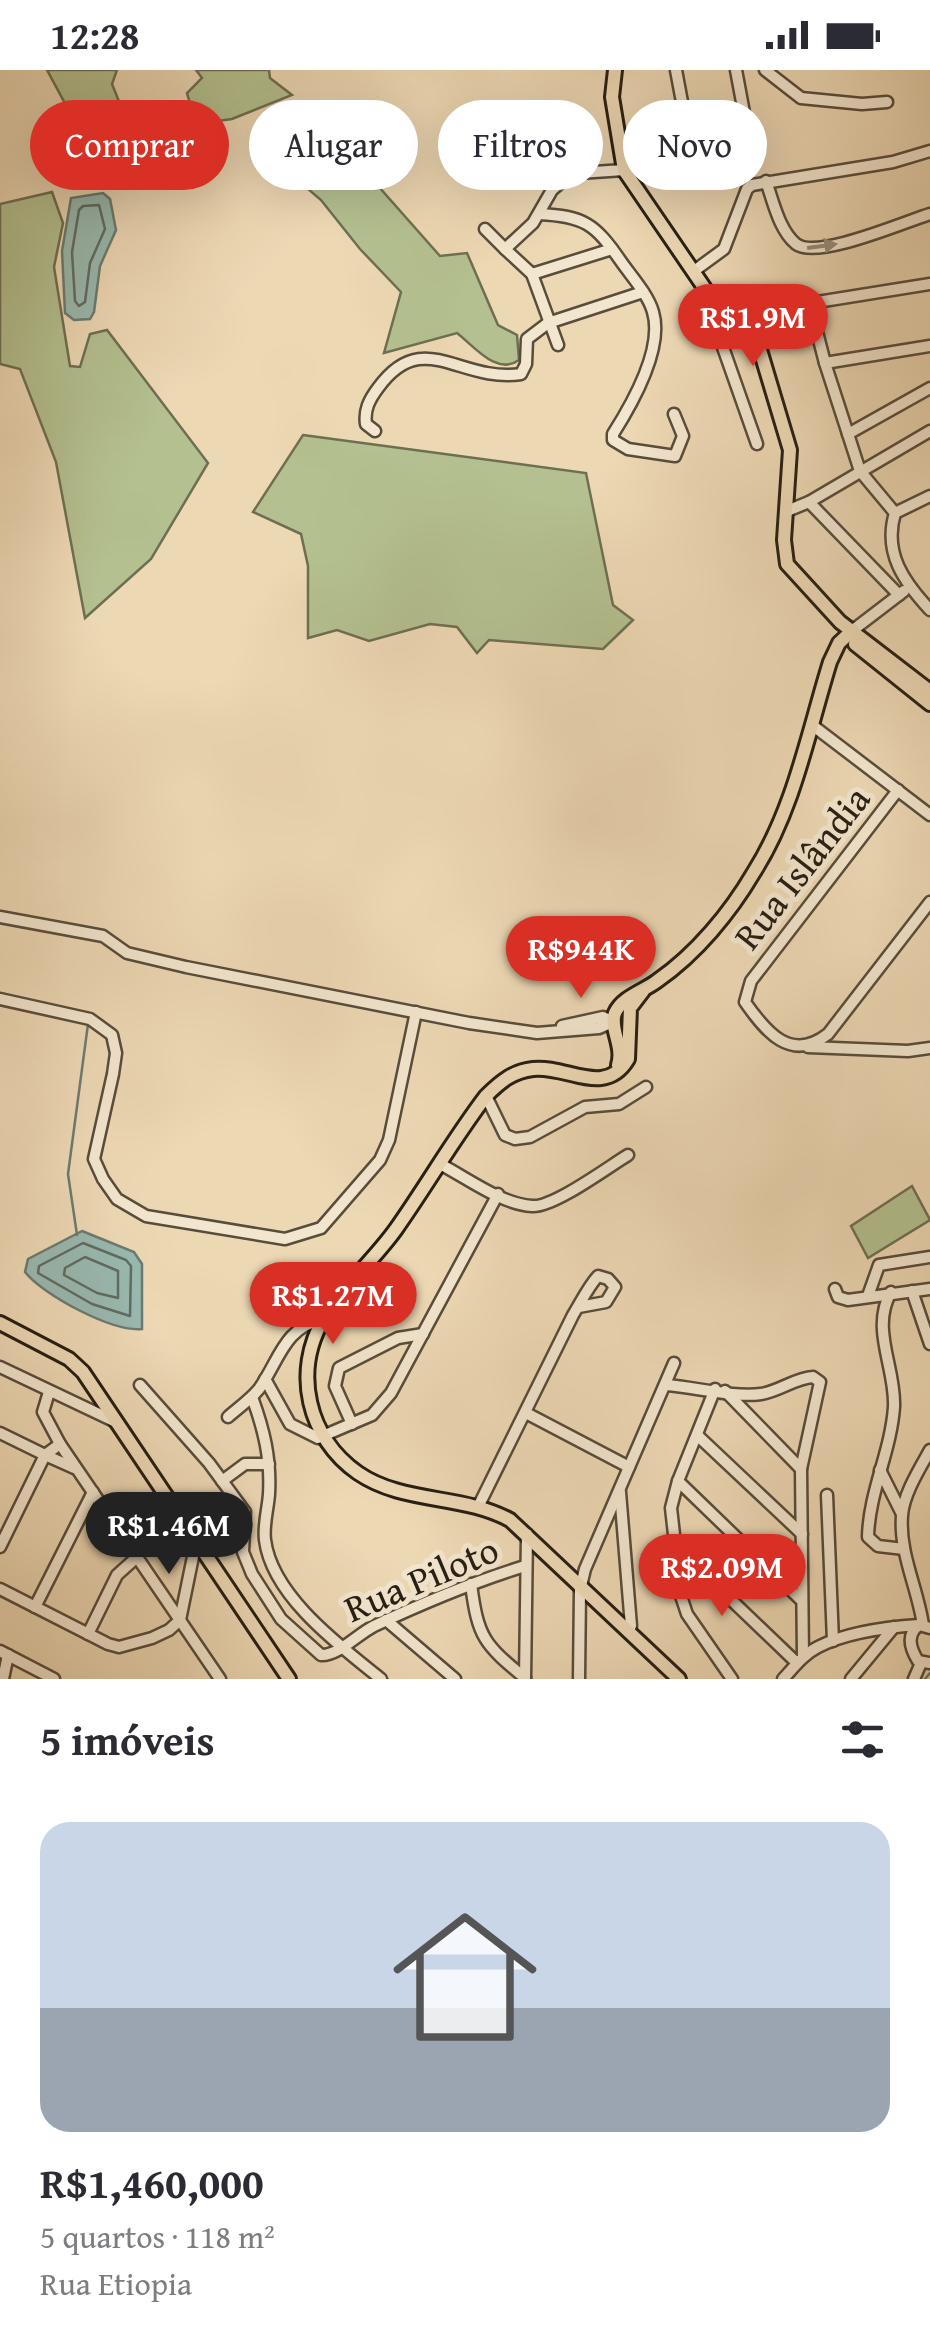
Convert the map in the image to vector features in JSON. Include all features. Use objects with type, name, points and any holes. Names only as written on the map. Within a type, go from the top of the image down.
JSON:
[{"type":"main road","points":[[615,70],[612,97],[623,164]]},
{"type":"main road","points":[[638,190],[712,299],[727,310],[750,314],[790,450],[784,540],[787,564],[866,655],[930,704]]},
{"type":"main road","points":[[846,629],[930,691]]},
{"type":"main road","points":[[614,1022],[622,1004],[689,954],[754,873],[787,805],[830,662],[846,629]]},
{"type":"main road","points":[[614,1022],[643,992]]},
{"type":"main road","points":[[630,1008],[616,1072],[598,1080],[534,1068],[508,1077],[486,1096],[383,1248],[323,1319],[307,1377],[311,1410],[323,1438],[341,1459],[382,1486],[479,1505],[510,1520],[630,1626],[677,1670],[681,1679]]},
{"type":"main road","points":[[614,1022],[624,1035]]},
{"type":"main road","points":[[598,1028],[624,1035]]},
{"type":"main road","points":[[0,1322],[77,1365],[288,1679]]},
{"type":"main road","points":[[598,1600],[622,1628],[681,1679]]},
{"type":"street","points":[[676,70],[684,135],[745,118],[736,70]]},
{"type":"street","points":[[765,70],[802,98],[862,104],[887,102]]},
{"type":"street","points":[[767,181],[893,162],[930,150]]},
{"type":"street","points":[[505,250],[539,214],[552,190],[567,178],[623,170]]},
{"type":"street","points":[[767,184],[782,224],[797,245],[806,248],[834,246],[930,214]]},
{"type":"street","points":[[694,271],[724,250],[747,190]]},
{"type":"street","points":[[539,214],[562,215],[590,224],[643,292],[654,317],[653,339],[641,387],[613,434],[618,444],[675,456],[683,436],[674,414]]},
{"type":"street","points":[[485,229],[532,274],[558,345]]},
{"type":"street","points":[[532,274],[612,249]]},
{"type":"street","points":[[750,314],[930,284]]},
{"type":"street","points":[[376,431],[366,424],[369,401],[392,371],[406,360],[427,358],[497,376],[521,374],[526,364],[527,339],[548,323],[643,292]]},
{"type":"street","points":[[712,299],[713,319],[758,444]]},
{"type":"street","points":[[810,305],[860,471],[895,514]]},
{"type":"street","points":[[825,363],[930,346]]},
{"type":"street","points":[[848,434],[930,388]]},
{"type":"street","points":[[787,510],[809,502],[930,431]]},
{"type":"street","points":[[895,514],[930,496]]},
{"type":"street","points":[[809,502],[904,591],[930,610]]},
{"type":"street","points":[[895,514],[892,552],[904,591]]},
{"type":"street","points":[[846,629],[904,591]]},
{"type":"street","points":[[812,725],[930,815]]},
{"type":"street","name":"Rua Islândia","points":[[807,1047],[784,1042],[764,1028],[745,1002],[751,981],[898,790]]},
{"type":"street","points":[[807,1047],[828,1034],[930,902]]},
{"type":"street","points":[[0,917],[103,936],[128,953],[186,967],[416,1012],[537,1032],[598,1028],[614,1022]]},
{"type":"street","points":[[0,999],[90,1019],[112,1035],[116,1053],[113,1074],[94,1159],[102,1180],[117,1199],[146,1216],[270,1239],[286,1239],[320,1228],[380,1160],[389,1140],[416,1012]]},
{"type":"street","points":[[537,1032],[598,1018],[614,1022]]},
{"type":"street","points":[[807,1047],[908,1051],[930,1048]]},
{"type":"street","points":[[486,1096],[505,1135],[522,1139],[585,1108],[619,1104],[646,1087]]},
{"type":"street","points":[[440,1164],[498,1194],[542,1206],[628,1155]]},
{"type":"street","points":[[265,1379],[290,1424],[312,1437],[323,1438],[372,1415],[384,1404],[498,1194]]},
{"type":"street","points":[[868,1296],[879,1265],[930,1257]]},
{"type":"street","points":[[835,1289],[842,1300],[930,1289]]},
{"type":"street","points":[[912,1290],[930,1344]]},
{"type":"street","points":[[892,1292],[884,1306],[882,1323],[894,1408],[868,1537],[878,1546],[904,1550]]},
{"type":"street","points":[[479,1505],[578,1306]]},
{"type":"street","points":[[228,1417],[252,1396],[290,1336],[309,1322],[323,1319]]},
{"type":"street","points":[[352,1424],[334,1378],[339,1368],[398,1338],[423,1334]]},
{"type":"street","points":[[579,1679],[581,1584],[674,1363]]},
{"type":"street","points":[[0,1367],[119,1423]]},
{"type":"street","points":[[666,1385],[754,1395],[780,1390],[807,1377],[818,1379],[820,1385],[801,1469],[800,1660]]},
{"type":"street","points":[[140,1385],[222,1481],[246,1516],[242,1543],[245,1560],[281,1619],[321,1655],[333,1654],[341,1646]]},
{"type":"street","points":[[720,1390],[678,1481],[671,1508],[687,1614],[732,1679]]},
{"type":"street","points":[[720,1390],[801,1469]]},
{"type":"street","points":[[50,1392],[44,1412],[60,1444],[220,1679]]},
{"type":"street","points":[[252,1396],[268,1446],[264,1535],[271,1561],[306,1614],[381,1679]]},
{"type":"street","points":[[526,1412],[629,1467]]},
{"type":"street","points":[[0,1433],[76,1469]]},
{"type":"street","points":[[698,1436],[802,1534]]},
{"type":"street","points":[[0,1546],[45,1455],[60,1444]]},
{"type":"street","points":[[901,1512],[929,1457]]},
{"type":"street","points":[[222,1481],[245,1464],[269,1464]]},
{"type":"street","points":[[783,1679],[800,1660],[833,1641],[924,1626],[904,1550],[901,1512],[880,1469]]},
{"type":"street","points":[[678,1481],[800,1599]]},
{"type":"street","points":[[620,1489],[630,1626]]},
{"type":"street","points":[[35,1606],[93,1492]]},
{"type":"street","points":[[827,1495],[833,1641]]},
{"type":"street","name":"Rua Piloto","points":[[525,1679],[528,1533]]},
{"type":"street","points":[[0,1589],[119,1647],[165,1633],[180,1620],[196,1542]]},
{"type":"street","points":[[674,1546],[800,1660]]},
{"type":"street","points":[[88,1634],[118,1575],[137,1557]]},
{"type":"street","name":"Rua Piloto","points":[[341,1646],[386,1620],[525,1566]]},
{"type":"street","points":[[471,1584],[479,1632],[525,1679]]},
{"type":"street","points":[[386,1620],[455,1679]]},
{"type":"street","points":[[902,1630],[914,1654],[926,1663],[914,1679]]},
{"type":"street","points":[[851,1679],[902,1630]]},
{"type":"street","points":[[3,1679],[4,1653],[54,1679]]},
{"type":"street","points":[[355,1658],[366,1679]]},
{"type":"green space","points":[[47,70],[117,70],[112,84],[118,100],[63,100]]},
{"type":"green space","points":[[196,70],[269,70],[270,78],[292,95],[280,100],[249,100],[249,112],[229,119],[229,100],[189,100],[187,93],[202,78]]},
{"type":"green space","points":[[309,190],[382,190],[440,256],[467,253],[498,325],[517,335],[519,360],[511,364],[494,362],[457,333],[384,353],[401,292]]},
{"type":"green space","points":[[52,192],[63,223],[54,267],[70,366],[80,367],[90,334],[107,330],[208,463],[151,559],[85,618],[56,462],[20,369],[0,364],[0,204]]},
{"type":"green space","points":[[303,435],[586,473],[613,605],[633,620],[603,649],[489,640],[477,653],[457,627],[430,624],[369,641],[337,630],[308,638],[308,566],[301,534],[253,512]]},
{"type":"green space","points":[[912,1186],[930,1220],[868,1258],[851,1226]]},
{"type":"water","points":[[103,193],[110,199],[116,230],[100,266],[94,312],[90,319],[74,320],[65,313],[62,251],[71,198]]},
{"type":"water","points":[[82,1231],[134,1252],[142,1264],[142,1329],[114,1325],[79,1310],[25,1272],[28,1259]]},
{"type":"waterway","points":[[77,1235],[68,1174],[88,1024]]},
{"type":"waterway","points":[[925,1679],[930,1673]]}]
